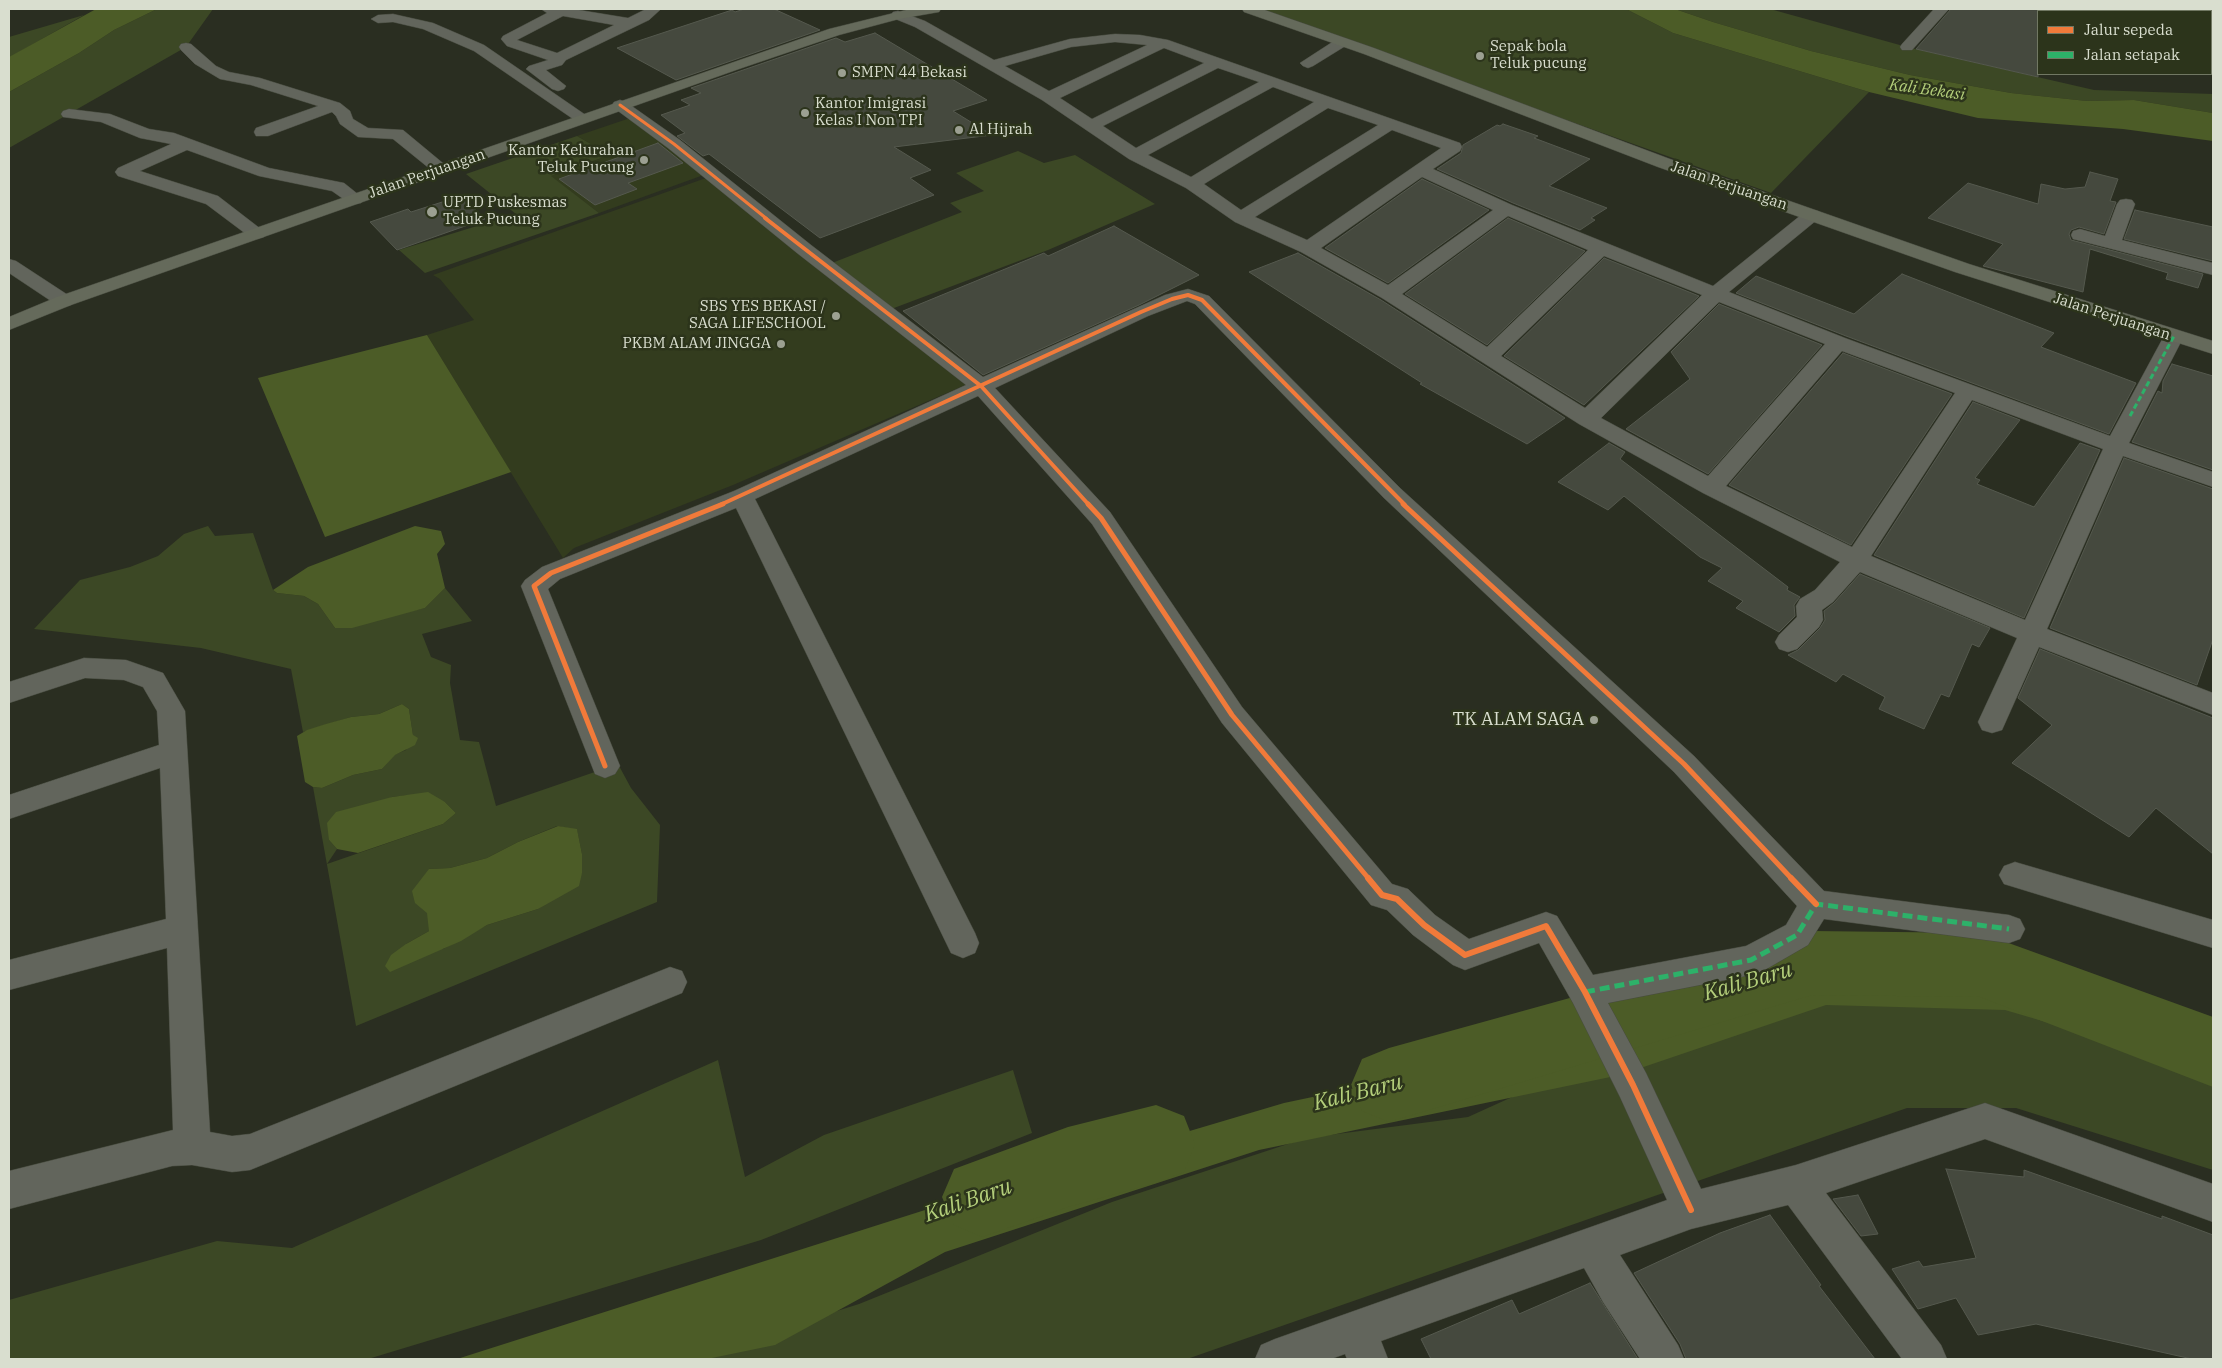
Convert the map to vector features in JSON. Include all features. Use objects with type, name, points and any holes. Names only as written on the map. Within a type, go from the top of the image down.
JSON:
[{"type":"main road","name":"Jalan Perjuangan","points":[[9,324],[64,301],[610,108],[834,32],[925,9]]},
{"type":"main road","name":"Jalan Perjuangan","points":[[1249,9],[1621,147],[1962,268],[2213,348]]},
{"type":"street","points":[[401,9],[378,19],[393,18],[428,26],[479,48],[582,118]]},
{"type":"street","points":[[542,9],[565,10],[629,23]]},
{"type":"street","points":[[654,9],[644,17],[558,58],[557,62],[534,69],[610,108],[674,144],[804,249],[886,310],[981,386],[1101,518],[1232,715],[1382,895],[1397,899],[1424,925],[1465,954],[1546,926],[1585,992],[1633,1085],[1691,1210]]},
{"type":"street","points":[[1907,48],[1942,9]]},
{"type":"street","points":[[558,58],[512,43],[508,39],[565,10]]},
{"type":"street","points":[[898,15],[920,24],[1048,97],[1135,155],[1192,184],[1241,218],[1308,248],[1389,294],[1587,419],[1710,488],[1856,560],[2032,634],[2212,698]]},
{"type":"street","points":[[993,65],[1082,41],[1140,39],[1163,43],[1454,147],[1308,248]]},
{"type":"street","points":[[1308,63],[1342,42]]},
{"type":"street","points":[[1048,97],[1163,43]]},
{"type":"street","points":[[186,46],[211,70],[225,76],[254,81],[334,106],[341,110],[346,121],[356,130],[371,135],[397,134],[441,169]]},
{"type":"street","points":[[1092,125],[1217,62]]},
{"type":"street","points":[[1135,155],[1273,81]]},
{"type":"street","points":[[1192,184],[1328,101]]},
{"type":"street","points":[[262,132],[334,106]]},
{"type":"street","points":[[70,114],[104,117],[146,134],[168,137],[286,178],[298,177],[338,187],[355,198]]},
{"type":"street","points":[[1241,218],[1391,124]]},
{"type":"street","points":[[185,144],[124,172],[212,200],[257,233]]},
{"type":"street","points":[[1421,170],[1506,209],[1838,342],[2116,446],[2213,480]]},
{"type":"street","points":[[2111,243],[2126,204]]},
{"type":"street","points":[[1389,294],[1506,209]]},
{"type":"street","points":[[1587,419],[1716,293],[1812,215]]},
{"type":"street","points":[[2080,235],[2213,269]]},
{"type":"street","points":[[1488,357],[1601,248]]},
{"type":"street","points":[[9,265],[64,301]]},
{"type":"street","points":[[605,766],[534,586],[551,573],[742,496],[1172,299],[1188,295],[1202,300],[1392,493],[1684,764],[1816,904],[2009,929]]},
{"type":"street","points":[[1992,722],[2116,446],[2174,336]]},
{"type":"street","points":[[1710,488],[1838,342]]},
{"type":"street","points":[[1788,642],[1810,620],[1809,606],[1824,596],[1856,560],[1967,390]]},
{"type":"street","points":[[742,496],[963,943]]},
{"type":"street","points":[[9,693],[84,668],[126,670],[153,680],[171,711],[192,1147]]},
{"type":"street","points":[[9,807],[172,752]]},
{"type":"street","points":[[2016,875],[2213,934]]},
{"type":"street","points":[[1585,992],[1751,960],[1797,934],[1816,904]]},
{"type":"street","points":[[9,975],[183,929]]},
{"type":"street","points":[[9,1190],[172,1148],[192,1147],[232,1154],[250,1152],[670,982]]},
{"type":"street","points":[[1275,1359],[1361,1345],[1592,1244],[1691,1210],[1796,1184],[1985,1121],[2213,1203]]},
{"type":"street","points":[[1796,1184],[1927,1359]]},
{"type":"street","points":[[1592,1244],[1617,1288],[1664,1359]]},
{"type":"shaded area","points":[[157,9],[213,9],[186,47],[9,148],[9,92],[79,53],[114,30]]},
{"type":"shaded area","points":[[1255,9],[1626,9],[1673,33],[1869,92],[1771,193]]},
{"type":"shaded area","points":[[1675,9],[1770,9],[1907,47],[2094,90],[2213,94],[2213,113],[2134,100],[2087,101],[2011,93],[1910,75],[1811,51]]},
{"type":"shaded area","points":[[84,15],[12,56],[9,57],[9,37]]},
{"type":"shaded area","points":[[636,116],[709,173],[599,213],[550,176],[610,155],[577,136]]},
{"type":"shaded area","points":[[577,136],[610,155],[551,176],[599,213],[425,273],[399,250],[516,214],[466,174]]},
{"type":"shaded area","points":[[1018,151],[1044,163],[1075,155],[1155,204],[1048,250],[886,311],[827,265],[962,212],[950,203],[984,191],[956,173]]},
{"type":"shaded area","points":[[706,178],[970,383],[733,485],[574,548],[563,558],[427,335],[474,320],[440,279],[433,275]]},
{"type":"shaded area","points":[[208,526],[215,536],[253,533],[273,590],[277,593],[304,596],[318,604],[335,628],[425,608],[445,588],[472,621],[422,634],[431,657],[451,665],[450,683],[460,740],[479,742],[496,806],[618,764],[631,788],[660,825],[657,902],[356,1026],[313,787],[322,788],[353,775],[382,769],[394,755],[406,750],[413,735],[409,709],[402,704],[379,714],[351,717],[303,732],[291,669],[201,648],[34,629],[80,580],[130,567],[158,556],[184,534]],"holes":[[[409,795],[445,802],[456,813],[443,824],[327,864],[337,849],[329,840],[392,797]],[[557,826],[577,830],[582,854],[582,873],[538,909],[487,925],[443,949],[406,944],[429,931],[429,869],[450,868],[487,858],[518,842]]]},
{"type":"shaded area","points":[[1871,985],[2012,1008],[2213,1083],[2213,1170],[2016,1108],[1907,1108],[1187,1359],[685,1359],[859,1304],[1112,1202],[1306,1138],[1468,1117],[1521,1093]]},
{"type":"shaded area","points":[[718,1060],[745,1177],[824,1135],[1013,1070],[1032,1133],[761,1240],[368,1359],[9,1359],[9,1300],[217,1241],[292,1248]]},
{"type":"water","points":[[96,9],[157,9],[114,30],[79,53],[9,92],[9,57]]},
{"type":"water","name":"Kali Bekasi","points":[[1626,9],[1675,9],[1811,51],[1910,75],[2011,93],[2087,101],[2134,100],[2213,113],[2213,141],[2123,129],[1978,118],[1869,92],[1673,33]]},
{"type":"water","points":[[427,335],[511,472],[325,537],[258,378]]},
{"type":"water","points":[[415,526],[441,531],[445,544],[437,554],[445,588],[425,608],[352,628],[335,628],[318,604],[304,596],[277,593],[273,590],[308,567]]},
{"type":"water","points":[[402,704],[409,709],[413,735],[418,738],[415,745],[395,755],[382,769],[353,775],[322,788],[313,787],[305,782],[297,736],[307,730],[326,724],[351,717],[379,714]]},
{"type":"water","points":[[428,792],[445,802],[456,813],[443,824],[358,853],[337,849],[329,840],[327,823],[336,812],[392,797]]},
{"type":"water","points":[[558,826],[577,829],[582,854],[582,873],[579,886],[538,909],[487,925],[461,941],[390,972],[385,966],[391,955],[429,931],[427,913],[415,903],[412,891],[429,869],[450,868],[487,858],[518,842]]},
{"type":"water","points":[[1877,972],[2021,981],[2213,1037],[2213,1071],[2005,1010],[1826,1005],[1620,1075],[1259,1150],[945,1252],[775,1345],[707,1359],[457,1359],[947,1203],[1284,1103],[1564,1044],[1732,981]]},
{"type":"building","points":[[744,9],[774,9],[820,30],[676,80],[617,48],[732,10],[735,12]]},
{"type":"building","points":[[1951,9],[2038,9],[2038,77],[1916,49]]},
{"type":"building","points":[[875,33],[987,100],[953,111],[992,135],[894,147],[931,170],[910,178],[934,195],[820,238],[709,154],[703,156],[677,136],[685,133],[661,115],[690,105],[681,100],[701,93],[691,88],[836,38],[845,42]]},
{"type":"building","points":[[1503,124],[1538,136],[1534,138],[1590,159],[1549,186],[1607,208],[1591,218],[1595,220],[1580,230],[1437,169],[1461,153],[1463,145],[1497,125]]},
{"type":"building","points":[[658,143],[683,163],[628,183],[637,189],[595,205],[559,179]]},
{"type":"building","points":[[2090,172],[2118,179],[2110,201],[2116,202],[2104,234],[2079,227],[2071,230],[2069,234],[2071,240],[2203,274],[2198,288],[2166,279],[2168,273],[2090,249],[2083,292],[1983,266],[2003,244],[1928,218],[1968,183],[2038,204],[2041,184],[2065,189],[2085,187]]},
{"type":"building","points":[[1422,179],[1489,210],[1388,283],[1325,248]]},
{"type":"building","points":[[461,196],[485,219],[397,250],[370,222],[408,209],[411,212]]},
{"type":"building","points":[[2135,210],[2213,227],[2213,261],[2124,239]]},
{"type":"building","points":[[1508,218],[1585,251],[1487,345],[1405,294]]},
{"type":"building","points":[[1114,226],[1199,275],[1139,305],[983,375],[903,311],[1044,253],[1048,256]]},
{"type":"building","points":[[1298,253],[1381,300],[1565,418],[1527,444],[1420,384],[1422,383],[1249,272]]},
{"type":"building","points":[[1604,258],[1699,296],[1584,405],[1504,356]]},
{"type":"building","points":[[1902,274],[2054,333],[2041,347],[2136,383],[2109,434],[1736,293],[1756,276],[1854,314]]},
{"type":"building","points":[[1719,304],[1822,345],[1708,474],[1626,429],[1690,379],[1671,352]]},
{"type":"building","points":[[1843,353],[1952,394],[1851,545],[1729,485]]},
{"type":"building","points":[[2172,364],[2213,376],[2213,470],[2132,442],[2158,391],[2162,393],[2163,381]]},
{"type":"building","points":[[1973,402],[2020,420],[1975,478],[1980,480],[1977,484],[2034,507],[2080,443],[2100,450],[2024,618],[1874,555]]},
{"type":"building","points":[[1609,443],[1625,452],[1620,459],[1788,587],[1787,590],[1800,597],[1794,605],[1795,616],[1779,632],[1736,608],[1743,601],[1708,581],[1722,568],[1700,557],[1624,496],[1608,510],[1558,482]]},
{"type":"building","points":[[2124,458],[2213,489],[2213,639],[2197,685],[2050,628]]},
{"type":"building","points":[[1860,574],[1990,628],[1979,647],[1972,644],[1949,697],[1941,694],[1924,729],[1879,709],[1885,697],[1843,674],[1836,682],[1788,655],[1798,650],[1820,628],[1825,620],[1824,611],[1834,603]]},
{"type":"building","points":[[2040,649],[2213,718],[2213,854],[2156,808],[2129,837],[2012,763],[2052,725],[2018,698]]},
{"type":"building","points":[[1946,1169],[2024,1177],[2024,1170],[2213,1235],[2213,1359],[2192,1359],[2036,1324],[1978,1335],[1956,1298],[1918,1309],[1892,1269],[1919,1261],[1923,1267],[1976,1258]]},
{"type":"building","points":[[1858,1195],[1878,1234],[1861,1236],[1833,1199]]},
{"type":"building","points":[[1770,1215],[1821,1285],[1819,1286],[1875,1359],[1686,1359],[1680,1344],[1634,1273],[1720,1233]]},
{"type":"building","points":[[1590,1283],[1638,1359],[1431,1359],[1421,1339],[1512,1300],[1519,1314]]},
{"type":"waterway","name":"Kali Baru","points":[[1389,1085],[1812,963],[1981,965],[2213,1052]]},
{"type":"waterway","name":"Kali Baru","points":[[982,1197],[1068,1167],[1156,1144]]},
{"type":"marked path","points":[[2130,416],[2174,336]]},
{"type":"marked path","points":[[1585,992],[1751,960],[1797,935],[1816,904],[2009,929]]},
{"type":"cycle path","points":[[620,105],[674,144],[804,249],[981,386],[1101,518],[1232,715],[1382,895],[1397,899],[1424,925],[1465,955],[1546,926],[1585,992],[1633,1085],[1691,1210]]},
{"type":"cycle path","points":[[605,766],[534,586],[551,573],[742,496],[1141,312],[1172,299],[1188,295],[1202,300],[1392,493],[1684,764],[1816,904]]},
{"type":"place","name":"Sepak bola Teluk pucung","points":[[1480,56]]},
{"type":"place","name":"SMPN 44 Bekasi","points":[[842,73]]},
{"type":"place","name":"Kantor Imigrasi Kelas I Non TPI","points":[[805,113]]},
{"type":"place","name":"Al Hijrah","points":[[959,130]]},
{"type":"place","name":"Kantor Kelurahan Teluk Pucung","points":[[644,160]]},
{"type":"place","name":"UPTD Puskesmas Teluk Pucung","points":[[432,212]]},
{"type":"place","name":"SBS YES BEKASI / SAGA LIFESCHOOL","points":[[836,316]]},
{"type":"place","name":"PKBM ALAM JINGGA","points":[[781,344]]},
{"type":"place","name":"TK ALAM SAGA","points":[[1594,720]]}]
